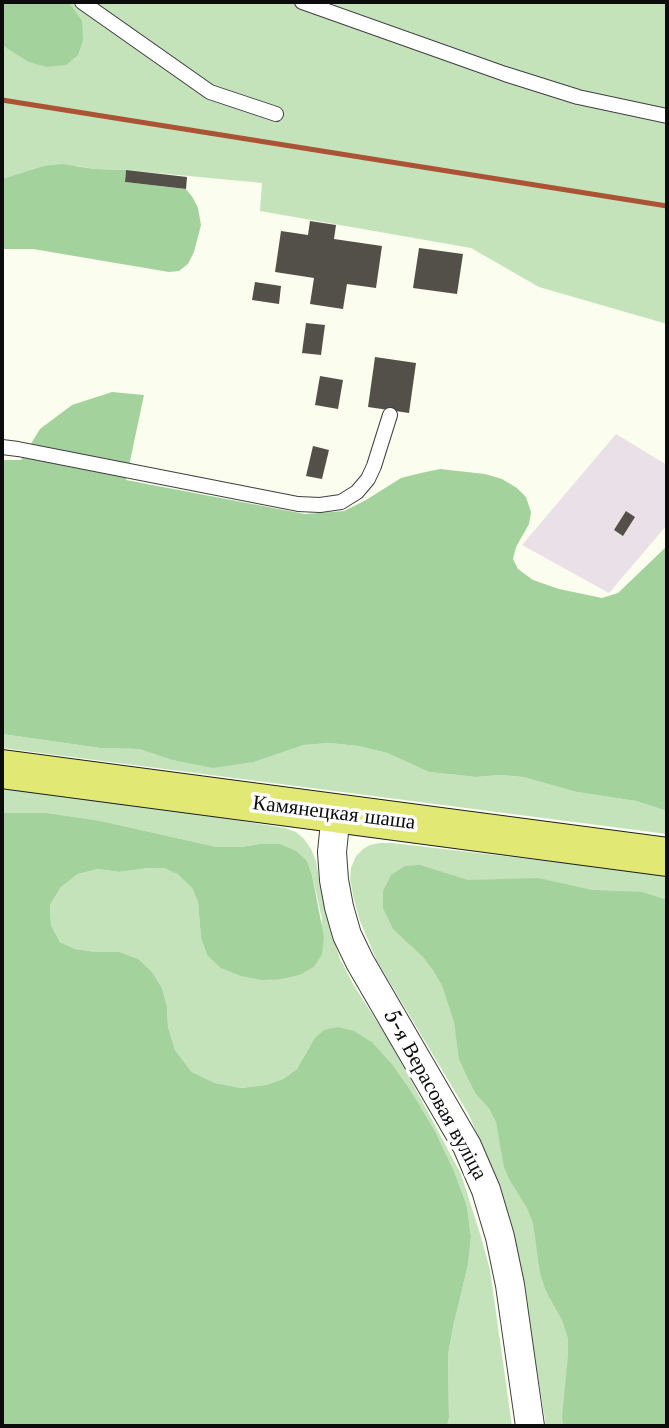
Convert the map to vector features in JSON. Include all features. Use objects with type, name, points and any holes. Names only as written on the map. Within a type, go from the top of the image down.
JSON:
[{"type":"main road","name":"Камянецкая шаша","points":[[2,769],[667,857]]},
{"type":"street","name":"5-я Верасовая вуліца","points":[[336,813],[332,852],[334,880],[347,935],[457,1126],[486,1190],[500,1237],[510,1286],[530,1426]]},
{"type":"lane","points":[[82,2],[210,92],[276,114]]},
{"type":"lane","points":[[302,2],[578,97],[667,116]]},
{"type":"lane","points":[[2,447],[298,504],[320,505],[341,502],[357,492],[368,479],[390,415]]},
{"type":"shaded area","points":[[616,434],[667,465],[667,525],[609,593],[522,545]]},
{"type":"green space","points":[[2,2],[667,2],[667,324],[539,287],[471,248],[260,211],[262,183],[78,166],[43,166],[2,179]]},
{"type":"green space","points":[[2,2],[69,2],[82,21],[83,40],[78,55],[66,65],[47,67],[29,62],[8,49],[2,44]]},
{"type":"green space","points":[[62,164],[126,170],[125,182],[186,189],[198,208],[201,225],[188,264],[179,271],[169,272],[33,249],[2,249],[2,179],[43,166]]},
{"type":"green space","points":[[112,392],[144,395],[126,480],[305,514],[344,511],[401,478],[421,473],[440,469],[485,474],[502,479],[526,497],[531,512],[529,524],[516,547],[513,559],[518,569],[533,580],[559,589],[602,598],[618,593],[667,546],[667,811],[636,801],[577,792],[523,777],[476,777],[429,772],[387,753],[358,746],[329,743],[304,745],[254,762],[213,768],[172,760],[139,749],[100,748],[2,734],[2,460],[21,460],[40,429],[72,405]]},
{"type":"green space","points":[[2,734],[100,748],[139,749],[190,763],[254,762],[304,745],[329,743],[358,746],[387,753],[429,772],[476,777],[523,777],[578,792],[636,801],[667,811],[667,834],[2,748]]},
{"type":"green space","points":[[2,788],[285,828],[304,839],[316,861],[325,911],[340,959],[388,1039],[461,1174],[490,1270],[512,1426],[447,1426],[448,1355],[468,1265],[471,1237],[467,1206],[435,1131],[393,1065],[373,1043],[314,1039],[297,1069],[283,1079],[266,1085],[241,1088],[215,1083],[192,1072],[175,1050],[168,1027],[167,1006],[162,988],[152,972],[96,952],[75,949],[60,942],[51,925],[50,905],[61,887],[78,874],[98,869],[119,872],[164,868],[178,873],[192,888],[198,902],[201,938],[207,955],[282,979],[300,975],[314,967],[322,919],[307,861],[259,844],[217,847],[101,821],[48,813],[2,813]]},
{"type":"green space","points":[[2,813],[48,813],[101,821],[217,847],[280,844],[296,851],[307,861],[324,937],[322,954],[314,967],[300,975],[262,980],[221,968],[207,955],[201,938],[198,902],[192,888],[178,874],[164,868],[119,872],[98,869],[78,874],[61,887],[50,905],[51,925],[60,942],[75,949],[119,952],[138,959],[152,972],[162,988],[167,1006],[168,1027],[175,1050],[192,1072],[215,1083],[241,1088],[266,1085],[283,1079],[297,1069],[314,1039],[324,1030],[338,1027],[354,1031],[373,1043],[393,1065],[435,1131],[467,1206],[471,1237],[468,1265],[448,1355],[447,1426],[2,1426]]},
{"type":"green space","points":[[380,843],[667,875],[667,1426],[546,1426],[519,1258],[498,1184],[469,1115],[377,961],[354,900],[350,879],[356,856],[370,845]]},
{"type":"green space","points":[[420,865],[468,880],[538,878],[592,890],[642,892],[667,900],[667,1426],[563,1426],[568,1338],[540,1273],[533,1223],[504,1167],[496,1122],[489,1108],[476,1094],[459,1059],[454,1022],[442,985],[423,957],[393,929],[383,908],[383,891],[391,875],[405,866]]},
{"type":"building","points":[[126,170],[187,177],[186,189],[125,182]]},
{"type":"building","points":[[310,221],[336,225],[334,239],[382,246],[376,288],[347,284],[343,309],[310,304],[314,278],[275,272],[281,231],[308,235]]},
{"type":"building","points":[[419,248],[463,254],[457,294],[413,288]]},
{"type":"building","points":[[255,282],[281,286],[279,304],[252,300]]},
{"type":"building","points":[[306,323],[325,325],[321,355],[302,353]]},
{"type":"building","points":[[375,357],[416,363],[409,413],[368,407]]},
{"type":"building","points":[[320,376],[343,380],[338,409],[315,405]]},
{"type":"building","points":[[313,446],[329,450],[322,479],[306,476]]},
{"type":"building","points":[[626,511],[635,517],[623,536],[614,530]]},
{"type":"railway","points":[[2,100],[667,206]]}]
